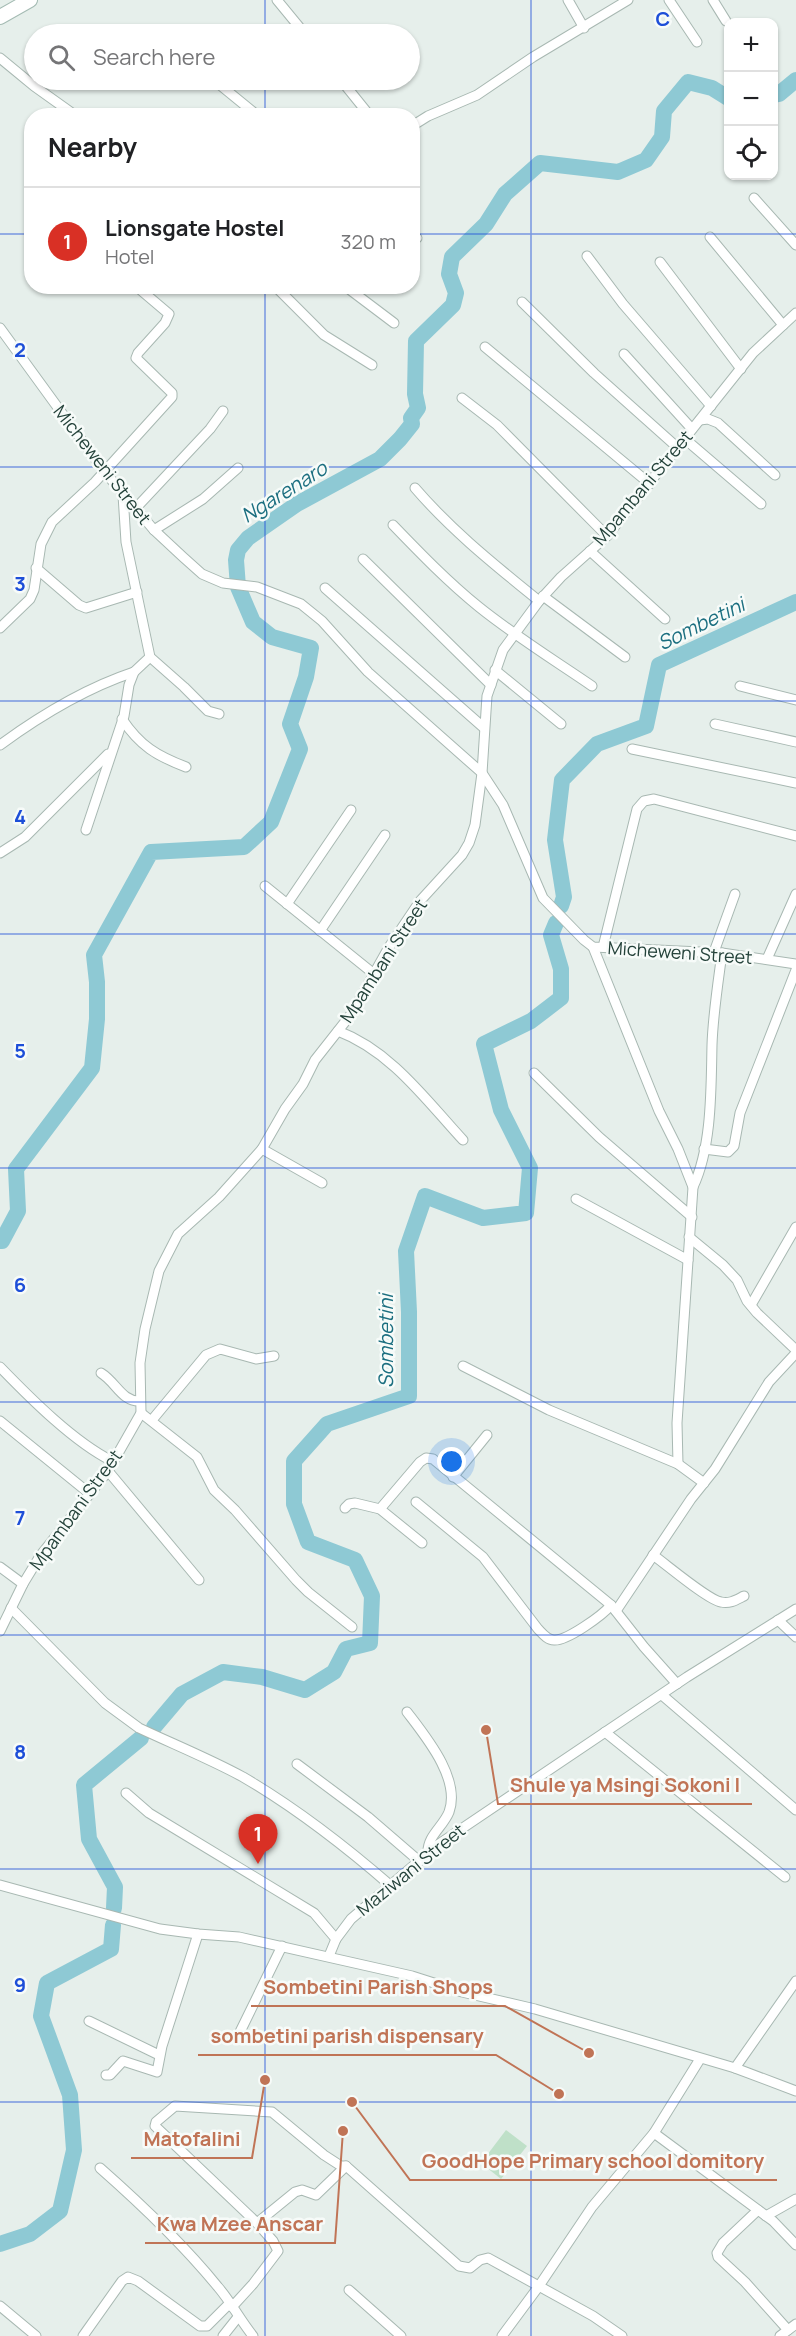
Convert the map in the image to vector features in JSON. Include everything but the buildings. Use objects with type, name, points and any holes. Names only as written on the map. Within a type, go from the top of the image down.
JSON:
[{"type":"street","points":[[0,17],[30,0]]},
{"type":"street","points":[[278,0],[297,24]]},
{"type":"street","points":[[568,0],[584,28]]},
{"type":"street","points":[[669,0],[697,42]]},
{"type":"street","points":[[713,0],[724,18]]},
{"type":"street","points":[[420,121],[477,95],[532,57],[584,28],[623,1]]},
{"type":"street","points":[[0,58],[24,78]]},
{"type":"street","points":[[40,90],[65,108]]},
{"type":"street","points":[[226,90],[248,108]]},
{"type":"street","points":[[349,90],[364,108]]},
{"type":"street","points":[[754,198],[796,245]]},
{"type":"street","points":[[710,237],[783,325]]},
{"type":"street","points":[[587,256],[623,304],[711,406]]},
{"type":"street","points":[[660,262],[741,369]]},
{"type":"street","points":[[0,628],[34,591],[41,544],[52,522],[104,471],[172,396],[136,358],[165,323],[169,314],[145,294]]},
{"type":"street","points":[[283,294],[324,335],[372,365]]},
{"type":"street","points":[[356,294],[394,323]]},
{"type":"street","points":[[522,302],[594,373],[678,448]]},
{"type":"street","name":"Mpambani Street","points":[[0,1631],[23,1584],[40,1556],[108,1471],[141,1413],[140,1364],[145,1329],[154,1286],[166,1255],[178,1234],[219,1197],[262,1149],[285,1109],[303,1084],[315,1060],[352,1013],[389,947],[420,901],[462,855],[469,843],[475,825],[482,773],[483,727],[487,696],[495,670],[513,634],[561,577],[607,536],[753,353],[796,313]]},
{"type":"street","name":"Micheweni Street","points":[[0,328],[104,471],[154,530],[202,574],[223,583],[257,587],[301,604],[322,621],[368,672],[482,773],[503,805],[543,898],[584,940],[598,946],[718,952],[796,964]]},
{"type":"street","points":[[485,347],[650,484]]},
{"type":"street","points":[[624,354],[693,429]]},
{"type":"street","points":[[462,398],[497,425],[607,536]]},
{"type":"street","points":[[135,509],[224,411]]},
{"type":"street","points":[[700,420],[708,419],[718,423],[775,476]]},
{"type":"street","points":[[685,439],[761,504]]},
{"type":"street","points":[[154,530],[203,499],[238,468]]},
{"type":"street","points":[[415,488],[439,516],[469,544],[625,657]]},
{"type":"street","points":[[123,495],[126,542],[150,657],[208,711],[219,714]]},
{"type":"street","points":[[393,525],[478,607],[513,634],[592,686]]},
{"type":"street","points":[[590,551],[664,619]]},
{"type":"street","points":[[363,559],[490,685]]},
{"type":"street","points":[[36,568],[74,601],[86,608],[137,592]]},
{"type":"street","points":[[325,588],[483,727]]},
{"type":"street","points":[[0,745],[58,706],[134,672],[150,657]]},
{"type":"street","points":[[495,670],[561,724]]},
{"type":"street","points":[[86,830],[122,719],[134,672]]},
{"type":"street","points":[[740,686],[796,700]]},
{"type":"street","points":[[122,719],[132,734],[147,748],[161,758],[186,767]]},
{"type":"street","points":[[715,724],[796,742]]},
{"type":"street","points":[[632,749],[796,783]]},
{"type":"street","points":[[0,853],[25,837],[111,751]]},
{"type":"street","points":[[678,1464],[677,1424],[693,1186],[659,1111],[598,946],[637,809],[644,801],[654,799],[796,836]]},
{"type":"street","points":[[287,904],[351,810]]},
{"type":"street","points":[[320,931],[385,835]]},
{"type":"street","points":[[265,886],[374,974]]},
{"type":"street","points":[[693,1186],[700,1173],[704,1149],[718,952],[735,894]]},
{"type":"street","points":[[767,959],[795,898]]},
{"type":"street","points":[[704,1149],[728,1152],[734,1146],[740,1113],[796,970]]},
{"type":"street","points":[[338,1031],[367,1044],[390,1062],[463,1140]]},
{"type":"street","points":[[534,1073],[599,1137],[692,1217]]},
{"type":"street","points":[[262,1149],[322,1184]]},
{"type":"street","points":[[576,1199],[688,1260]]},
{"type":"street","points":[[751,1305],[796,1227]]},
{"type":"street","points":[[416,1502],[483,1557],[538,1629],[548,1638],[555,1640],[564,1637],[614,1608],[715,1469],[769,1382],[796,1352],[751,1305],[730,1272],[689,1237]]},
{"type":"street","points":[[152,1420],[206,1355],[220,1349],[256,1359],[274,1356]]},
{"type":"street","points":[[463,1366],[549,1410],[678,1464],[704,1483]]},
{"type":"street","points":[[0,1367],[26,1394],[75,1437],[100,1456],[112,1461]]},
{"type":"street","points":[[101,1373],[111,1380],[123,1395],[132,1401],[140,1401]]},
{"type":"street","points":[[141,1413],[197,1457],[214,1490],[235,1510],[308,1592],[352,1627]]},
{"type":"street","points":[[0,1420],[90,1494]]},
{"type":"street","points":[[453,1477],[488,1435]]},
{"type":"street","points":[[380,1509],[420,1462],[426,1458],[434,1459],[453,1477],[547,1550],[614,1608],[644,1647],[678,1684]]},
{"type":"street","points":[[108,1471],[199,1580]]},
{"type":"street","points":[[345,1508],[355,1503],[380,1509],[422,1543]]},
{"type":"street","points":[[653,1555],[707,1596],[720,1602],[730,1603],[744,1596]]},
{"type":"street","points":[[0,1567],[23,1584]]},
{"type":"street","points":[[11,1608],[84,1683],[128,1721],[240,1776],[268,1793],[352,1852],[391,1886]]},
{"type":"street","name":"Maziwani Street","points":[[329,1956],[336,1939],[351,1919],[428,1853],[687,1677],[796,1609]]},
{"type":"street","points":[[778,1620],[796,1637]]},
{"type":"street","points":[[662,1695],[796,1810]]},
{"type":"street","points":[[407,1712],[429,1741],[446,1773],[452,1791],[449,1812],[431,1838],[428,1853]]},
{"type":"street","points":[[605,1732],[785,1877]]},
{"type":"street","points":[[297,1764],[322,1781],[419,1861]]},
{"type":"street","points":[[126,1793],[149,1813],[314,1913],[336,1939]]},
{"type":"street","points":[[0,1885],[160,1929],[239,1937],[412,1976],[735,2068],[796,2091]]},
{"type":"street","points":[[106,2074],[110,2075],[123,2061],[157,2072],[159,2055],[198,1934]]},
{"type":"street","points":[[239,2034],[282,1946]]},
{"type":"street","points":[[735,2068],[796,1981]]},
{"type":"street","points":[[89,2021],[159,2055]]},
{"type":"street","points":[[502,2336],[592,2207],[654,2133],[700,2059]]},
{"type":"street","points":[[83,2336],[122,2281],[128,2277],[138,2281],[200,2326],[207,2326],[231,2305],[277,2253],[273,2241],[257,2223],[155,2126],[156,2122],[178,2106],[272,2112],[324,2155],[341,2166],[346,2166],[459,2266],[470,2268],[480,2260],[488,2258],[593,2316],[622,2336]]},
{"type":"street","points":[[654,2133],[766,2216],[796,2245]]},
{"type":"street","points":[[257,2223],[295,2192],[302,2190],[312,2195],[316,2194],[346,2166]]},
{"type":"street","points":[[100,2168],[178,2242],[217,2284],[253,2336]]},
{"type":"street","points":[[766,2216],[796,2199]]},
{"type":"street","points":[[758,2210],[723,2243],[717,2253],[718,2257],[745,2282],[784,2333],[796,2324]]},
{"type":"street","points":[[349,2290],[402,2336]]},
{"type":"street","points":[[0,2306],[36,2336]]},
{"type":"street","points":[[223,2336],[238,2317]]},
{"type":"green space","points":[[506,2130],[527,2146],[501,2179],[481,2163]]},
{"type":"waterway","name":"Ngarenaro","points":[[778,94],[796,80]]},
{"type":"waterway","name":"Ngarenaro","points":[[0,1241],[18,1211],[16,1169],[92,1068],[97,1019],[94,955],[151,852],[244,847],[271,822],[300,749],[290,724],[306,677],[311,648],[272,637],[253,622],[238,587],[236,560],[238,550],[248,538],[297,504],[380,459],[412,424],[411,418],[418,408],[415,394],[416,341],[453,305],[456,293],[449,274],[452,257],[486,224],[505,194],[540,163],[618,172],[646,160],[662,137],[664,111],[688,82],[712,88],[724,96]]},
{"type":"waterway","name":"Sombetini","points":[[561,906],[564,897],[555,840],[562,780],[597,744],[646,726],[659,665],[796,602]]},
{"type":"waterway","name":"Sombetini","points":[[154,1727],[182,1694],[223,1672],[262,1677],[305,1690],[334,1672],[346,1649],[370,1643],[372,1596],[355,1560],[308,1542],[294,1504],[294,1461],[327,1424],[409,1396],[406,1251],[425,1196],[483,1218],[526,1213],[530,1168],[501,1110],[484,1044],[531,1021],[561,998],[561,969],[551,935],[556,923]]},
{"type":"waterway","name":"Sombetini","points":[[114,1908],[115,1887],[89,1839],[84,1785],[141,1738]]},
{"type":"waterway","name":"Sombetini","points":[[0,2244],[30,2234],[60,2211],[74,2150],[70,2095],[41,2016],[47,1983],[111,1949],[113,1925]]},
{"type":"place","name":"Shule ya Msingi Sokoni I","points":[[486,1730]]},
{"type":"place","name":"Lionsgate Hostel","points":[[258,1864]]},
{"type":"place","name":"Sombetini Parish Shops","points":[[589,2053]]},
{"type":"place","name":"Matofalini","points":[[265,2080]]},
{"type":"place","name":"sombetini parish dispensary","points":[[559,2094]]},
{"type":"place","name":"GoodHope Primary school domitory","points":[[352,2102]]},
{"type":"place","name":"Kwa Mzee Anscar","points":[[343,2131]]}]
